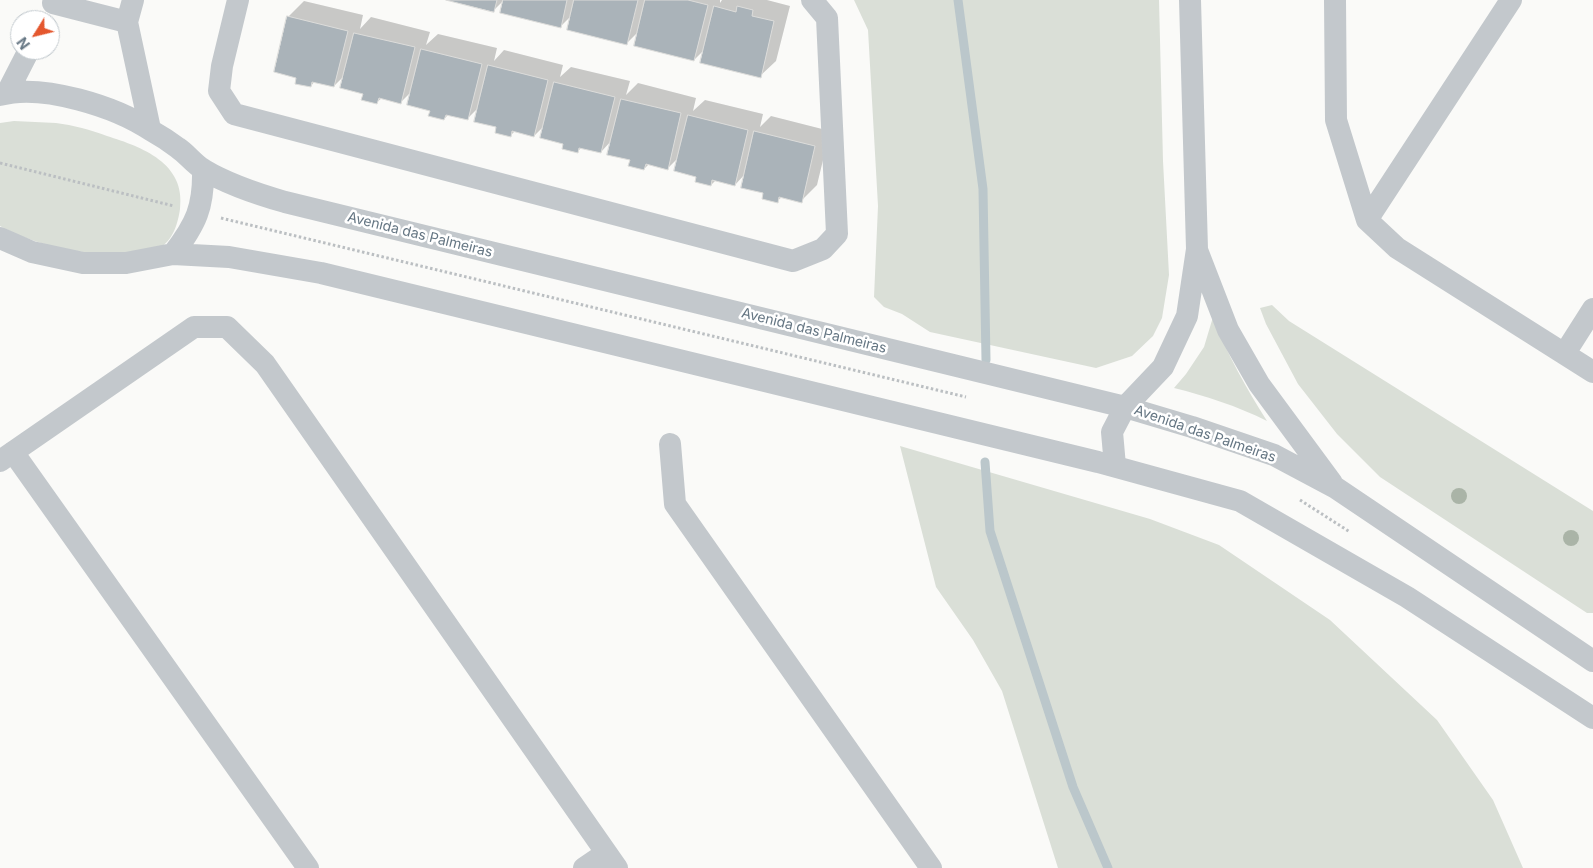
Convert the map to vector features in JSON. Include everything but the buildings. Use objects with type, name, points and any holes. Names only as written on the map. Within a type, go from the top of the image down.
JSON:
[{"type":"street","points":[[133,0],[127,22],[150,129]]},
{"type":"street","points":[[238,0],[222,66],[219,91],[234,114],[793,261],[823,250],[837,234],[827,18],[812,0]]},
{"type":"street","points":[[1116,466],[1112,432],[1125,407],[1163,367],[1187,316],[1197,249],[1190,0]]},
{"type":"street","points":[[1335,0],[1336,120],[1367,220],[1397,248],[1593,372]]},
{"type":"street","points":[[1367,220],[1511,0]]},
{"type":"street","points":[[51,8],[127,22]]},
{"type":"street","points":[[3,94],[23,60]]},
{"type":"street","name":"Avenida das Palmeiras","points":[[3,94],[40,92],[78,100],[114,112],[150,129],[178,148],[203,169],[243,189],[285,202],[1125,407],[1192,427],[1274,455],[1336,488],[1593,661]]},
{"type":"street","points":[[174,254],[189,233],[200,208],[204,190],[203,169]]},
{"type":"street","points":[[0,238],[32,252],[83,263],[126,263],[174,254],[229,256],[321,273],[1116,466],[1240,501],[1407,596],[1593,718]]},
{"type":"street","points":[[1197,249],[1228,330],[1259,384],[1336,488]]},
{"type":"street","points":[[1565,354],[1593,309]]},
{"type":"street","points":[[308,868],[6,457],[194,327],[227,327],[265,364],[612,860],[584,868]]},
{"type":"street","points":[[670,444],[674,504],[931,868]]},
{"type":"shaded area","points":[[854,0],[1159,0],[1163,161],[1169,275],[1162,318],[1153,336],[1132,356],[1096,368],[930,332],[902,314],[884,307],[874,297],[878,206],[868,30]]},
{"type":"shaded area","points":[[14,121],[56,123],[82,128],[134,146],[159,159],[176,180],[180,193],[178,220],[168,241],[154,250],[109,254],[90,253],[51,246],[16,234],[0,226],[0,123]]},
{"type":"shaded area","points":[[1272,305],[1289,321],[1593,511],[1593,613],[1587,613],[1380,477],[1337,434],[1298,384],[1266,324],[1260,308]]},
{"type":"shaded area","points":[[1213,317],[1237,370],[1267,421],[1221,402],[1174,388],[1204,347]]},
{"type":"shaded area","points":[[900,446],[1150,519],[1219,545],[1330,620],[1437,720],[1493,800],[1523,868],[1058,868],[1002,691],[973,640],[936,587]]},
{"type":"waterway","points":[[958,0],[983,189],[986,360]]},
{"type":"waterway","points":[[985,462],[990,531],[1073,787],[1108,868]]}]
